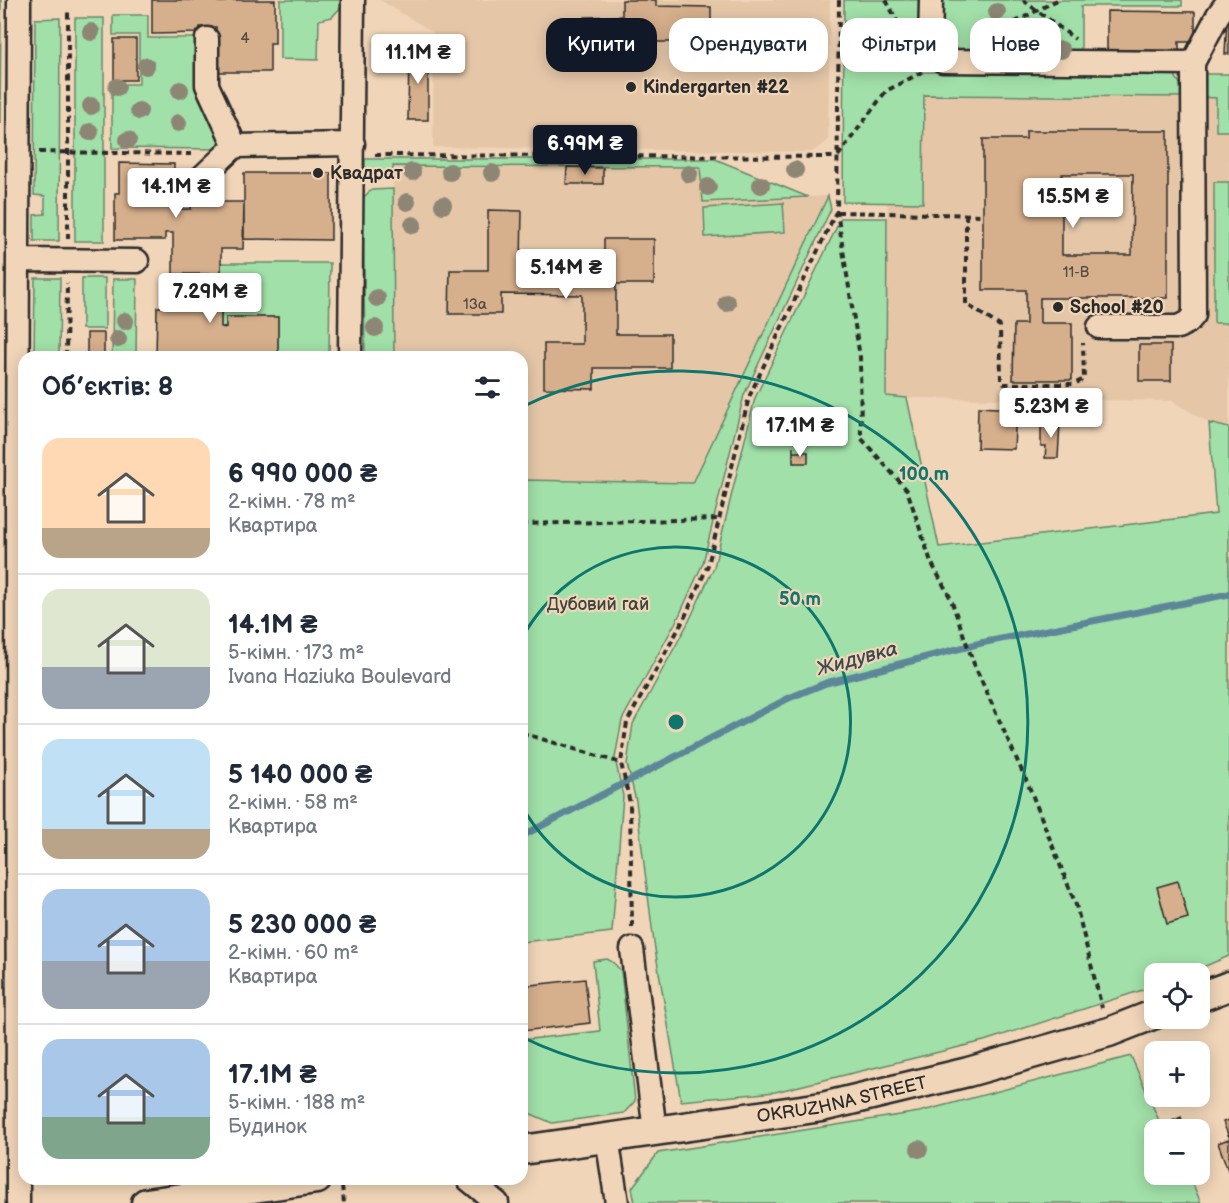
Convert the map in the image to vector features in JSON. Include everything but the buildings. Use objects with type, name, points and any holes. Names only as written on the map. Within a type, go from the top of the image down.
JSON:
[{"type":"main road","points":[[1210,993],[1229,986]]},
{"type":"main road","name":"OKRUZHNA STREET","points":[[528,1149],[822,1107],[968,1072],[1109,1032],[1144,1018]]},
{"type":"main road","points":[[146,1203],[274,1185]]},
{"type":"street","points":[[18,1203],[14,494],[18,260],[9,151],[19,0]]},
{"type":"street","points":[[350,351],[353,0]]},
{"type":"street","points":[[931,0],[930,47],[943,61],[1193,63]]},
{"type":"street","points":[[1100,327],[1178,327],[1188,322],[1194,315],[1193,63],[1218,15],[1229,0]]},
{"type":"street","points":[[207,39],[207,84],[231,150]]},
{"type":"street","points":[[186,192],[231,150],[353,149]]},
{"type":"street","points":[[18,260],[137,261]]},
{"type":"street","points":[[632,949],[655,1131]]},
{"type":"street","points":[[607,1137],[617,1203]]},
{"type":"street","points":[[475,1185],[497,1203]]},
{"type":"path","points":[[839,0],[837,212],[860,357],[861,438],[907,490],[932,562],[950,597],[974,664],[1030,789],[1076,905],[1109,1032]]},
{"type":"path","points":[[886,0],[896,18]]},
{"type":"path","points":[[1023,0],[1106,62]]},
{"type":"path","points":[[66,351],[68,9]]},
{"type":"path","points":[[837,157],[886,91]]},
{"type":"path","points":[[353,149],[837,157]]},
{"type":"path","points":[[9,151],[231,150]]},
{"type":"path","points":[[837,212],[983,215]]},
{"type":"path","points":[[632,949],[630,803],[621,763],[627,722],[684,619],[708,565],[749,396],[837,212]]},
{"type":"path","points":[[966,214],[966,304],[1000,326],[1001,380],[1004,384],[1074,384],[1084,379],[1083,327],[1100,327]]},
{"type":"path","points":[[528,524],[719,519]]},
{"type":"path","points":[[528,735],[621,763]]},
{"type":"path","points":[[343,1185],[345,1203]]},
{"type":"shaded area","name":"Kindergarten #22","points":[[380,0],[830,0],[828,141],[812,152],[433,147],[434,33]]},
{"type":"shaded area","name":"School #20","points":[[888,95],[1216,97],[1216,131],[1229,131],[1229,428],[1209,423],[1172,401],[886,396]]},
{"type":"shaded area","points":[[393,166],[701,167],[703,202],[828,196],[693,483],[528,480],[528,351],[394,351]]},
{"type":"green space","points":[[0,0],[1,0],[0,123]]},
{"type":"green space","points":[[280,0],[341,0],[341,7],[332,17],[319,20],[318,60],[280,59]]},
{"type":"green space","points":[[844,0],[922,0],[922,18],[844,18]]},
{"type":"green space","points":[[937,0],[1182,0],[1182,6],[1081,6],[1081,56],[1061,55],[1061,18],[970,18],[970,53],[958,52],[958,18],[937,18]]},
{"type":"green space","points":[[113,15],[148,15],[148,38],[203,38],[221,149],[112,148],[112,84],[139,84],[139,35],[113,35]]},
{"type":"green space","points":[[60,18],[59,241],[34,241],[34,215],[45,214],[45,196],[34,195],[35,19]]},
{"type":"green space","points":[[75,18],[104,18],[104,241],[75,241]]},
{"type":"green space","points":[[844,72],[1174,74],[1188,97],[924,95],[923,203],[843,202]]},
{"type":"green space","points":[[1202,74],[1229,74],[1229,131],[1216,131],[1216,98],[1202,97]]},
{"type":"green space","points":[[365,159],[715,159],[808,197],[703,202],[700,167],[393,166],[393,177],[374,175],[365,167]]},
{"type":"green space","points":[[1214,182],[1229,182],[1229,323],[1214,323]]},
{"type":"green space","points":[[393,189],[394,351],[365,351],[363,198],[371,190]]},
{"type":"green space","name":"Дубовий гай","points":[[828,196],[831,209],[744,395],[703,563],[679,616],[622,720],[615,758],[623,796],[612,932],[528,941],[528,480],[693,483]]},
{"type":"green space","points":[[783,203],[785,232],[705,237],[704,208]]},
{"type":"green space","points":[[841,218],[887,218],[886,396],[907,398],[939,547],[1216,514],[1209,423],[1229,428],[1229,956],[1210,964],[1144,963],[1144,990],[984,1041],[775,1092],[681,1101],[654,943],[636,801],[627,764],[633,724],[689,621],[714,567],[755,398]]},
{"type":"green space","points":[[221,263],[330,263],[329,351],[278,351],[278,317],[226,317],[226,328],[221,327]]},
{"type":"green space","points":[[35,278],[60,278],[59,351],[34,351]]},
{"type":"green space","points":[[82,278],[105,278],[105,329],[82,329]]},
{"type":"green space","points":[[113,279],[137,279],[136,351],[112,351]]},
{"type":"green space","points":[[607,959],[621,971],[635,1101],[624,1113],[552,1123],[528,1113],[528,1039],[600,1031],[593,961]]},
{"type":"green space","points":[[1131,1056],[1144,1086],[1144,1107],[1153,1107],[1158,1119],[1144,1119],[1144,1185],[1193,1185],[1201,1203],[635,1203],[632,1188],[658,1153],[919,1112]]},
{"type":"waterway","name":"Жидувка","points":[[528,833],[789,698],[826,683],[981,643],[1229,594]]},
{"type":"place","name":"Kindergarten #22","points":[[631,87]]},
{"type":"place","name":"Квадрат","points":[[318,173]]},
{"type":"place","name":"School #20","points":[[1058,307]]}]
